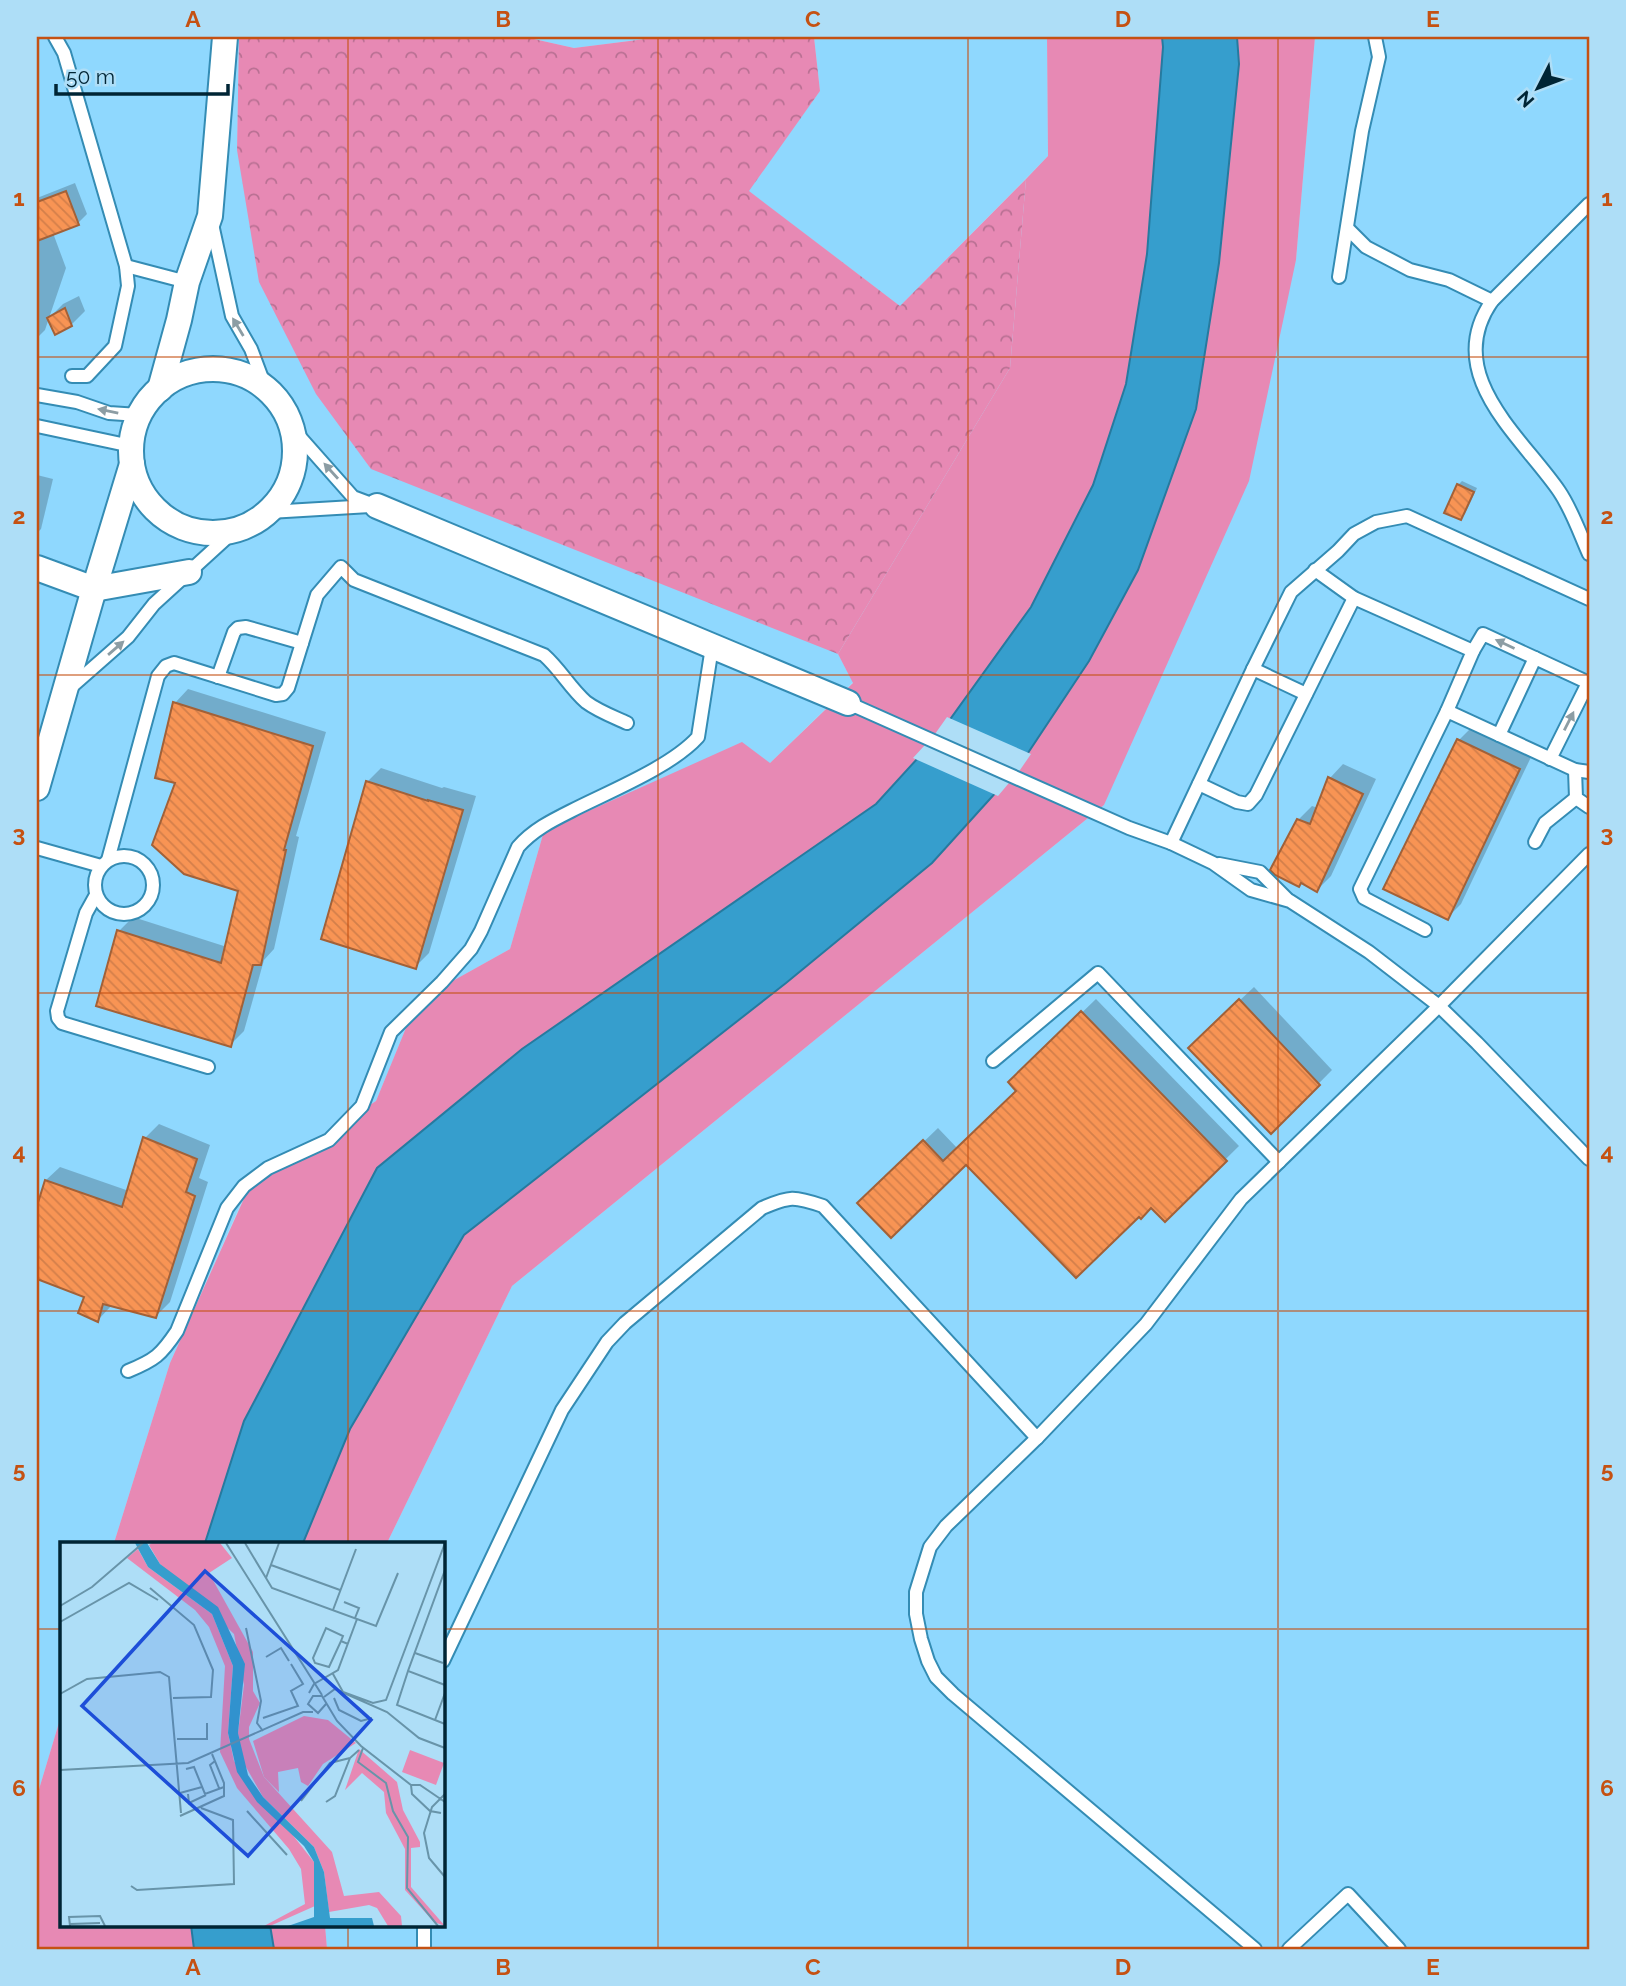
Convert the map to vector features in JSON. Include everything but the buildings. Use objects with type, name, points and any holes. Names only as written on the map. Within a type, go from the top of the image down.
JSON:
[{"type":"street","points":[[160,389],[187,282],[210,216],[225,37]]},
{"type":"street","points":[[201,370],[224,370],[247,376],[266,389],[281,406],[291,427],[295,450],[292,473],[283,494],[269,512],[250,525],[217,533],[184,528],[155,509],[144,496],[137,480],[132,455],[132,435],[139,415],[148,401],[179,376],[201,370]]},
{"type":"street","points":[[37,788],[132,455]]},
{"type":"street","points":[[377,506],[848,703]]},
{"type":"street","points":[[37,568],[94,589],[189,572]]},
{"type":"lane","points":[[55,37],[64,53],[126,266],[128,285],[115,346],[87,376],[72,376]]},
{"type":"lane","points":[[1339,277],[1362,131],[1379,57],[1375,37]]},
{"type":"lane","points":[[1589,204],[1492,301],[1481,317],[1475,360],[1480,378],[1499,413],[1561,493],[1589,554]]},
{"type":"lane","points":[[210,216],[232,316],[251,349],[266,389]]},
{"type":"lane","points":[[1348,229],[1366,247],[1410,270],[1449,280],[1492,301]]},
{"type":"lane","points":[[126,266],[187,282]]},
{"type":"lane","points":[[37,395],[77,402],[109,413],[139,415]]},
{"type":"lane","points":[[37,426],[132,455]]},
{"type":"lane","points":[[291,427],[353,497],[377,506]]},
{"type":"lane","points":[[269,512],[377,506]]},
{"type":"lane","points":[[1171,843],[1291,593],[1354,534],[1376,523],[1407,516],[1589,598]]},
{"type":"lane","points":[[64,692],[128,636],[154,604],[234,531]]},
{"type":"lane","points":[[37,848],[104,863],[117,856],[135,858],[149,870],[152,878],[150,897],[138,910],[119,914],[109,910],[101,904],[94,885],[96,875],[104,863],[159,676],[166,666],[174,663],[276,695],[283,694],[288,688],[317,595],[341,567],[354,580],[544,655],[586,702],[627,723]]},
{"type":"lane","points":[[1315,570],[1354,597],[1473,651]]},
{"type":"lane","points":[[1199,784],[1237,802],[1248,804],[1256,795],[1354,597]]},
{"type":"lane","points":[[218,677],[234,632],[238,628],[246,627],[302,643]]},
{"type":"lane","points":[[1425,930],[1364,898],[1360,889],[1483,634],[1589,683],[1550,759]]},
{"type":"lane","points":[[128,1371],[153,1361],[177,1331],[227,1208],[244,1186],[268,1168],[329,1140],[362,1106],[391,1032],[471,949],[518,847],[546,823],[661,765],[688,748],[698,737],[712,647]]},
{"type":"lane","points":[[1499,735],[1535,658]]},
{"type":"lane","points":[[1253,668],[1306,694]]},
{"type":"lane","points":[[848,703],[1129,828],[1171,843],[1213,863],[1251,890],[1290,901]]},
{"type":"lane","points":[[1447,711],[1575,770],[1589,772]]},
{"type":"lane","points":[[1575,770],[1576,798]]},
{"type":"lane","points":[[1576,798],[1589,807]]},
{"type":"lane","points":[[1535,842],[1545,823],[1576,798]]},
{"type":"lane","points":[[1255,1949],[936,1677],[921,1639],[916,1614],[916,1592],[930,1548],[946,1526],[1037,1438],[1146,1324],[1241,1199],[1439,1006],[1589,854]]},
{"type":"lane","points":[[1213,863],[1260,872],[1290,901],[1369,952],[1439,1006],[1589,1159]]},
{"type":"lane","points":[[96,895],[86,913],[57,1012],[58,1018],[62,1023],[208,1067]]},
{"type":"lane","points":[[993,1061],[1098,973],[1279,1162]]},
{"type":"lane","points":[[444,1659],[562,1410],[607,1342],[625,1323],[762,1208],[781,1199],[798,1198],[823,1206],[1037,1438]]},
{"type":"lane","points":[[1289,1949],[1348,1894],[1399,1949]]},
{"type":"lane","points":[[424,1926],[424,1949]]},
{"type":"shaded area","points":[[37,37],[239,37],[237,150],[838,654],[853,682],[770,763],[544,831],[510,949],[449,983],[408,1023],[376,1101],[250,1183],[170,1363],[114,1542],[60,1542],[60,1719],[37,1796]]},
{"type":"shaded area","points":[[525,37],[661,37],[574,48]]},
{"type":"shaded area","points":[[814,37],[1047,37],[1048,156],[900,306],[748,191],[820,91]]},
{"type":"shaded area","points":[[1162,37],[1237,37],[1239,64],[1219,263],[1196,409],[1138,570],[1089,661],[1018,768],[932,863],[786,983],[464,1235],[350,1429],[303,1542],[205,1542],[244,1421],[377,1168],[522,1049],[876,804],[938,736],[1031,607],[1093,485],[1126,384],[1147,254]]},
{"type":"shaded area","points":[[1315,37],[1589,37],[1589,1949],[327,1949],[325,1926],[444,1926],[444,1542],[387,1542],[512,1286],[1104,805],[1296,260]]},
{"type":"shaded area","points":[[191,1926],[270,1926],[274,1949],[194,1949]]},
{"type":"green space","points":[[239,37],[525,37],[574,48],[661,37],[814,37],[820,91],[749,191],[900,306],[1026,179],[1010,368],[838,654],[371,469],[316,394],[259,282],[237,150]]},
{"type":"green space","points":[[1047,37],[1162,37],[1147,254],[1126,384],[1093,485],[1031,607],[938,736],[876,804],[522,1049],[377,1168],[244,1421],[205,1542],[114,1542],[170,1363],[251,1183],[376,1101],[408,1023],[449,983],[510,949],[544,831],[742,742],[770,763],[853,683],[838,654],[1010,368],[1026,179],[1048,156]]},
{"type":"green space","points":[[1237,37],[1315,37],[1296,260],[1249,481],[1104,805],[512,1286],[387,1542],[303,1542],[350,1429],[464,1235],[786,983],[1018,768],[1089,661],[1138,571],[1196,409],[1219,263],[1239,65]]},
{"type":"green space","points":[[60,1719],[60,1926],[191,1926],[194,1949],[37,1949],[37,1796]]},
{"type":"green space","points":[[270,1926],[325,1926],[327,1949],[274,1949]]},
{"type":"pier","points":[[947,717],[1031,754],[998,796],[913,758]]}]
